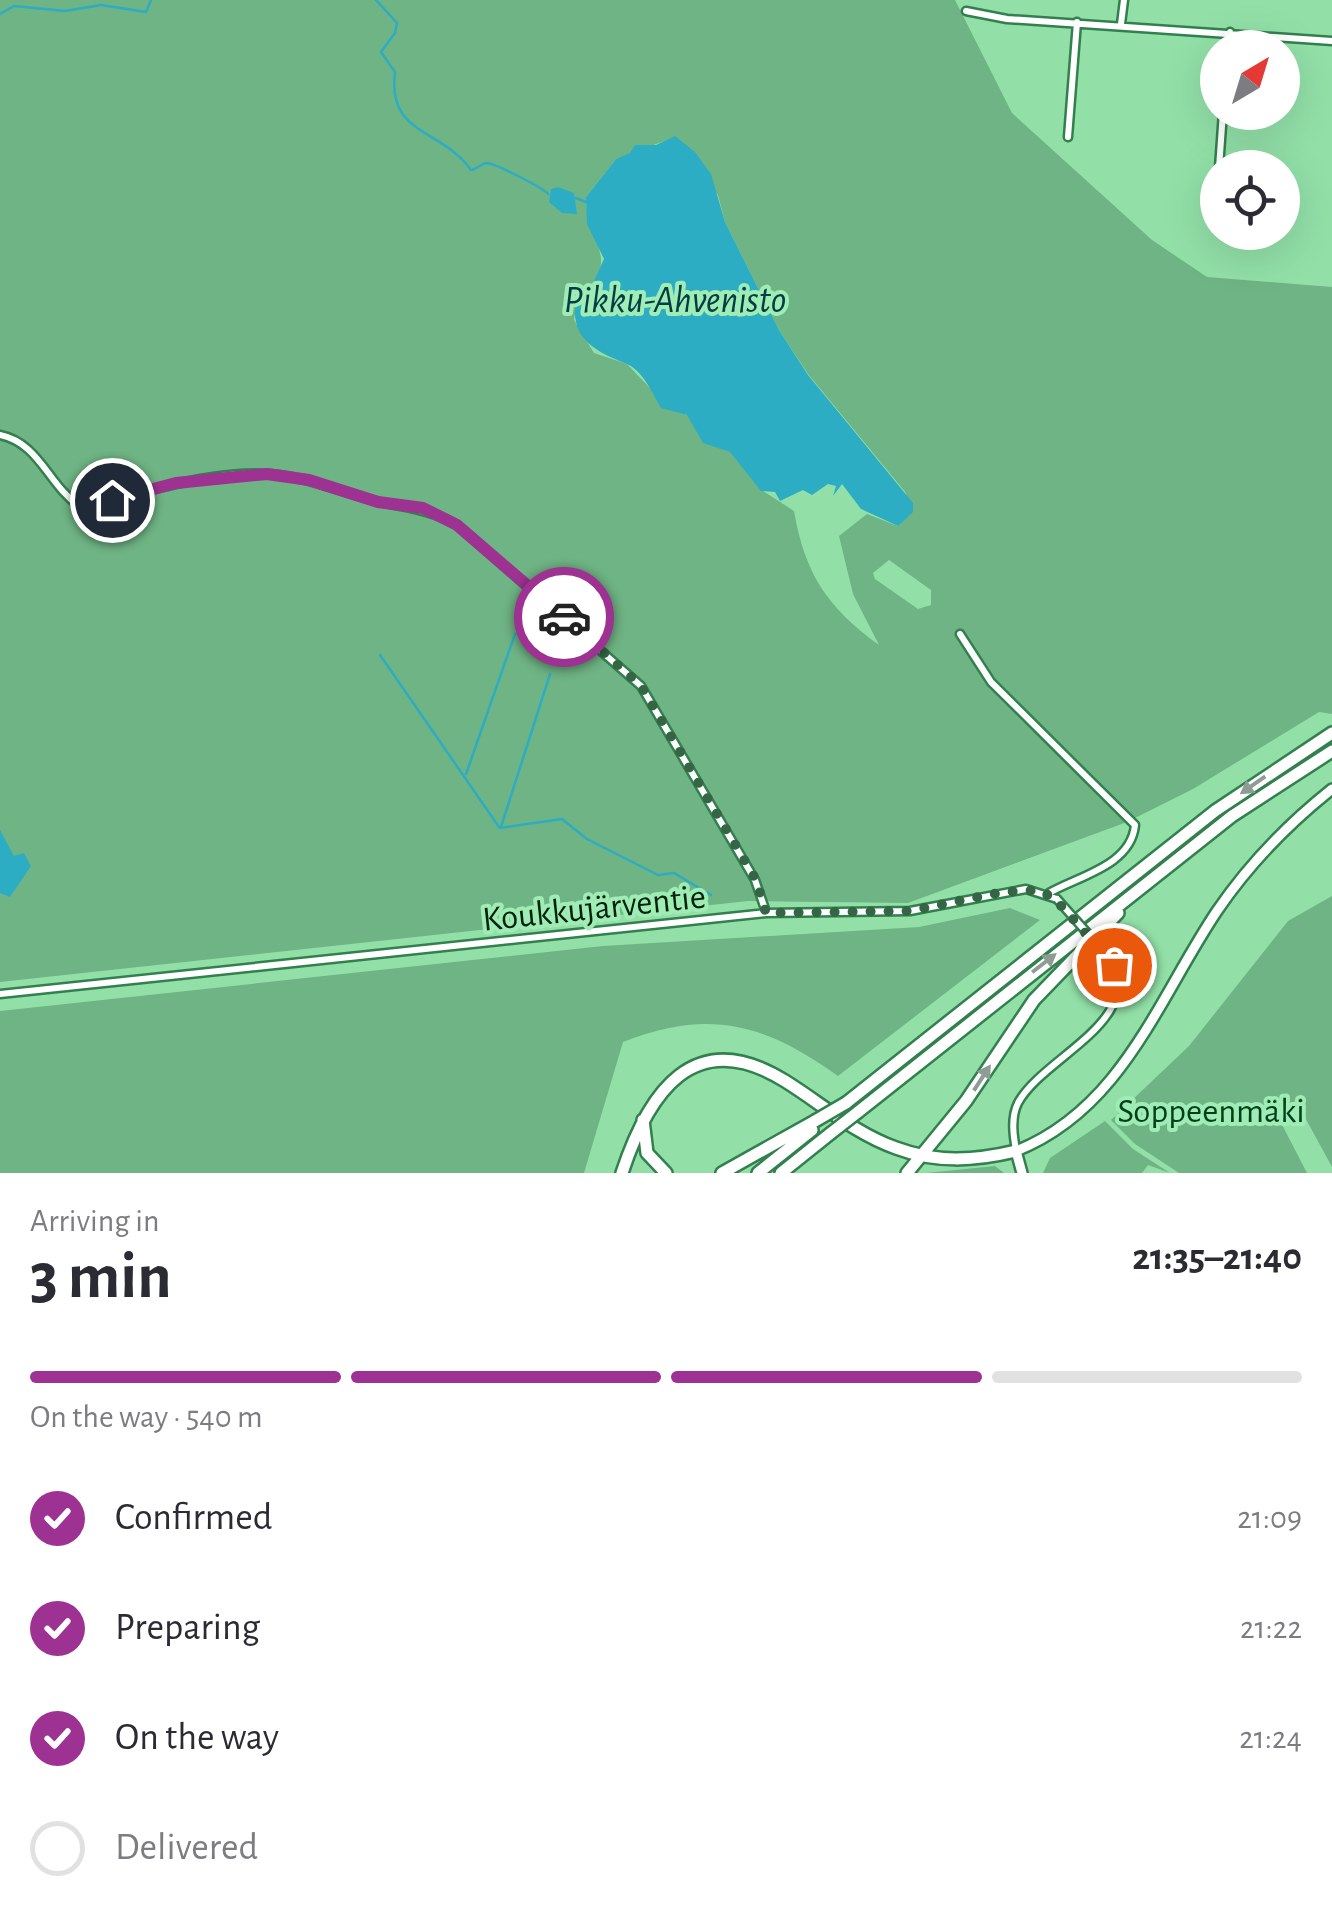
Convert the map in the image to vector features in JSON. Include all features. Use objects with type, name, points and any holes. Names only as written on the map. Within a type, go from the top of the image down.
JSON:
[{"type":"highway","points":[[758,1173],[1215,812],[1332,733]]},
{"type":"highway","points":[[780,1173],[1232,816],[1332,751]]},
{"type":"highway","points":[[908,1173],[924,1157],[1034,1000],[1154,876]]},
{"type":"highway","points":[[622,1173],[643,1116],[661,1089],[682,1072],[714,1062],[740,1062],[770,1072],[877,1140],[924,1157],[966,1160],[1016,1151]]},
{"type":"highway","points":[[643,1116],[647,1154],[666,1173]]},
{"type":"highway","points":[[722,1173],[818,1123]]},
{"type":"street","points":[[1122,24],[1124,0]]},
{"type":"street","points":[[966,11],[1007,19],[1203,30]]},
{"type":"street","points":[[1068,138],[1077,22]]},
{"type":"street","points":[[1300,38],[1332,41]]},
{"type":"street","points":[[0,436],[18,439],[32,450],[62,494],[79,506],[176,483],[267,474],[309,480],[378,502],[423,508],[457,525],[641,686],[756,880],[766,913]]},
{"type":"street","points":[[960,634],[992,682],[1135,824],[1130,843],[1111,860],[1049,894],[1106,954],[1118,975],[1113,1006],[1022,1097],[1014,1119],[1022,1173]]},
{"type":"street","points":[[1016,1151],[1073,1120],[1104,1089],[1134,1051],[1229,894],[1286,828],[1332,789]]},
{"type":"street","name":"Koukkujärventie","points":[[0,994],[766,913],[910,911],[1026,888],[1049,894]]},
{"type":"green space","points":[[0,0],[955,0],[1012,113],[1152,240],[1207,277],[1332,287],[1332,714],[1319,712],[1193,789],[1127,822],[908,903],[748,901],[0,982]],"holes":[[[675,137],[718,195],[725,222],[779,330],[808,374],[906,493],[898,526],[867,514],[839,536],[853,594],[879,645],[845,617],[821,587],[805,553],[794,511],[760,489],[731,452],[687,415],[671,410],[627,364],[594,353],[574,320],[598,276],[601,262],[586,197],[616,159]],[[889,560],[931,590],[931,605],[918,609],[875,579],[873,573]]]},
{"type":"green space","name":"Soppeenmäki","points":[[1332,896],[1332,1167],[1296,1101],[1276,1113],[1307,1173],[1179,1173],[1135,1144],[1111,1120],[1189,1046],[1288,921]]},
{"type":"green space","points":[[1010,908],[1040,920],[838,1076],[786,1044],[736,1027],[683,1026],[623,1042],[584,1173],[0,1173],[0,1011],[603,946],[919,927]]},
{"type":"green space","points":[[1105,1121],[1133,1149],[1170,1173],[1148,1165],[1142,1173],[1043,1173],[1050,1158]]},
{"type":"green space","points":[[995,1166],[1004,1173],[926,1173]]},
{"type":"water","name":"Pikku-Ahvenisto","points":[[675,136],[695,152],[711,174],[725,222],[779,330],[808,375],[913,503],[913,512],[898,526],[861,509],[842,484],[833,496],[836,486],[828,484],[812,495],[803,490],[780,501],[775,492],[761,491],[730,452],[703,443],[687,415],[661,408],[638,372],[599,351],[579,330],[575,309],[587,296],[604,259],[587,224],[586,197],[616,159],[630,153],[635,145],[656,145]]},
{"type":"water","points":[[558,187],[574,193],[577,214],[562,213],[549,202],[551,189]]},
{"type":"water","points":[[0,830],[14,856],[24,853],[31,866],[10,897],[0,893]]},
{"type":"waterway","points":[[0,14],[14,6],[65,11],[101,5],[146,12],[151,0]]},
{"type":"waterway","points":[[376,0],[397,23],[395,33],[381,52],[395,72],[395,93],[407,120],[459,156],[471,170],[490,164],[548,194]]},
{"type":"waterway","points":[[576,198],[586,202]]},
{"type":"waterway","points":[[466,774],[515,634]]},
{"type":"waterway","points":[[380,655],[499,827]]},
{"type":"waterway","points":[[501,827],[550,674]]},
{"type":"waterway","points":[[500,828],[562,819],[587,839],[658,875],[674,873],[711,895]]},
{"type":"way so far","points":[[564,617],[629,674],[650,698],[756,880],[766,913],[910,911],[1026,888],[1056,900],[1114,965]]},
{"type":"route","points":[[112,500],[176,483],[267,474],[309,480],[378,502],[423,508],[457,525],[564,617]]}]
